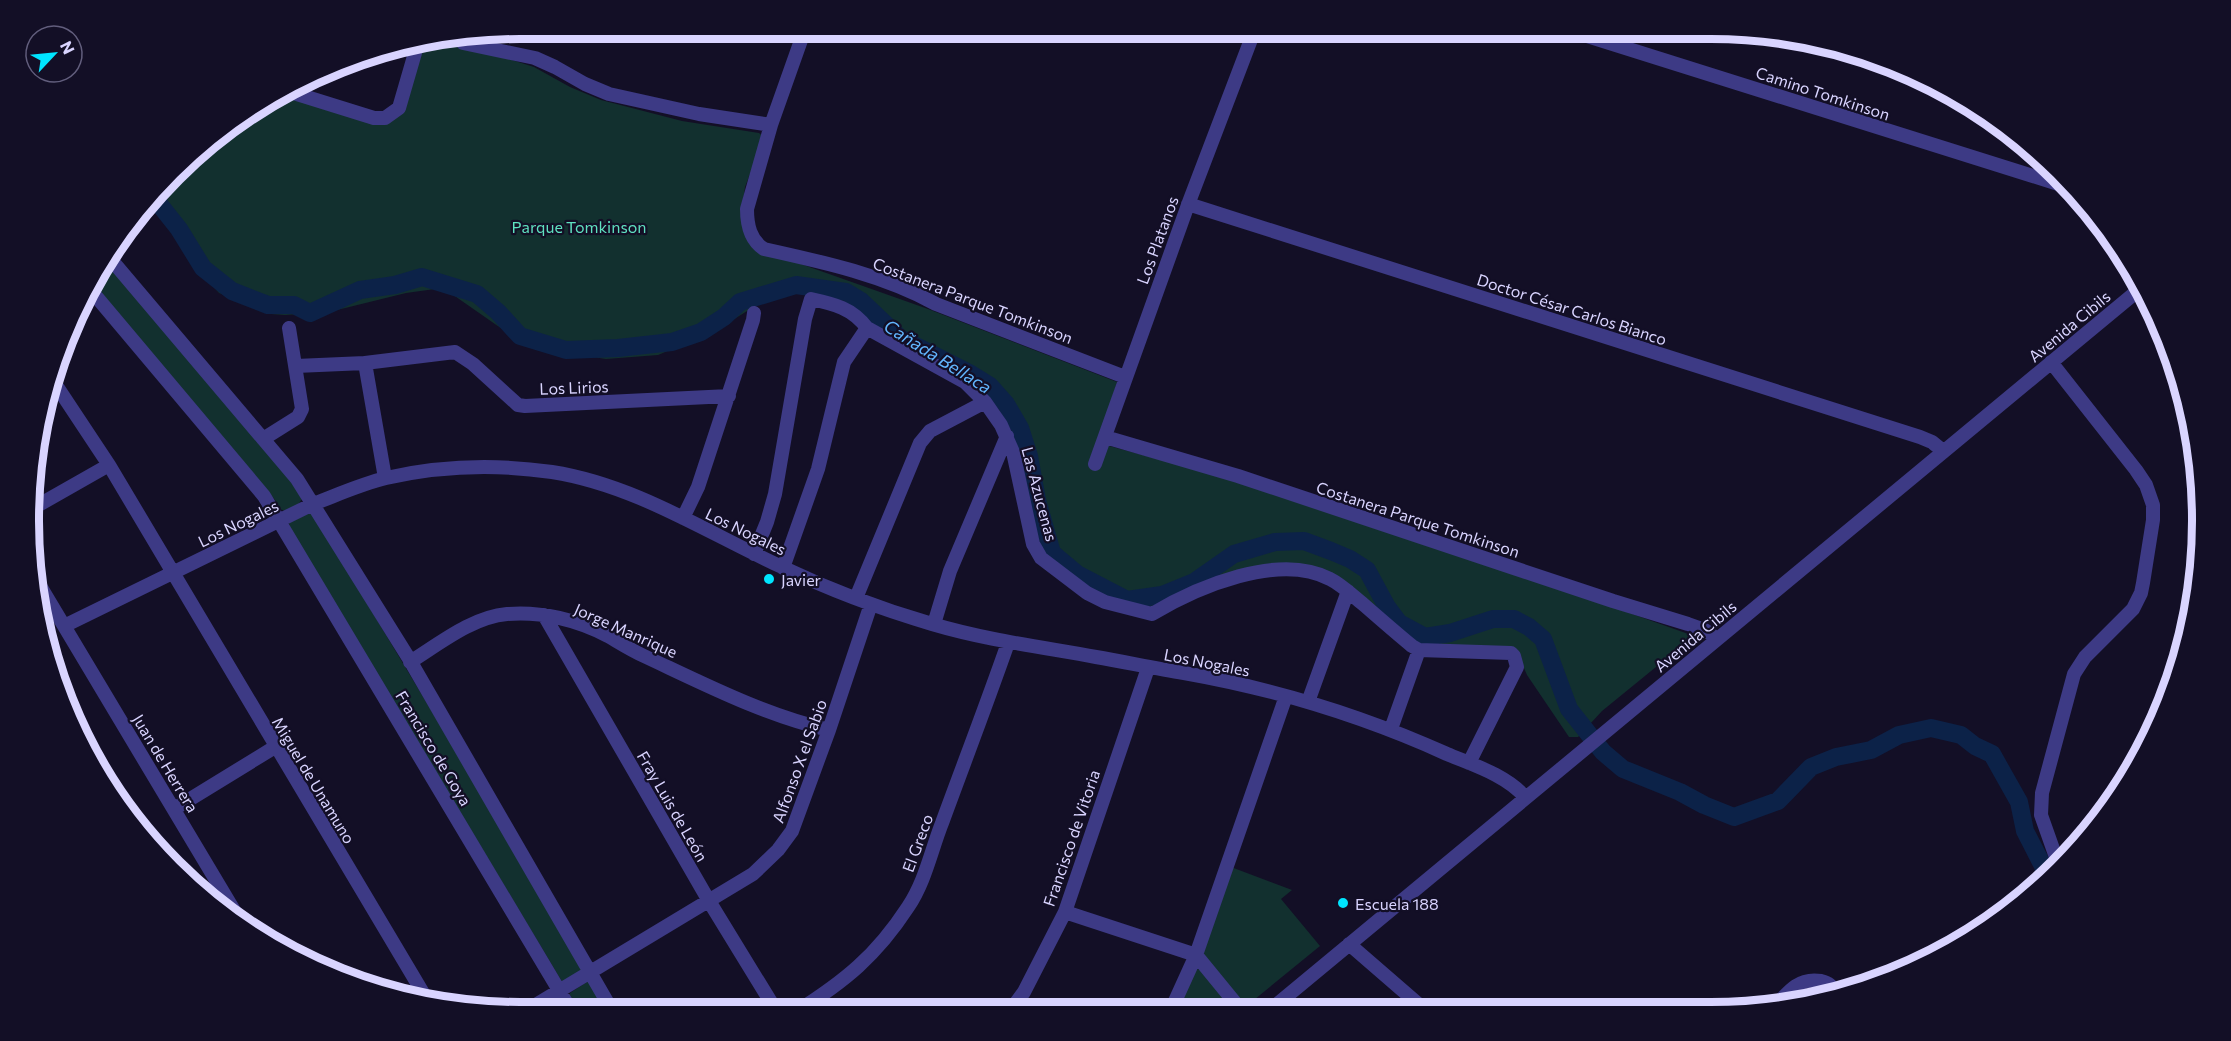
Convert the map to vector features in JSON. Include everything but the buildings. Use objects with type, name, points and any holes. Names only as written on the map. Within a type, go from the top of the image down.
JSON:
[{"type":"street","points":[[463,43],[535,58],[609,94],[699,114],[771,125],[801,39]]},
{"type":"street","name":"Los Platanos","points":[[1095,464],[1188,204],[1251,39]]},
{"type":"street","name":"Camino Tomkinson","points":[[1599,39],[2053,182]]},
{"type":"street","points":[[298,94],[374,118],[385,118],[399,108],[416,51]]},
{"type":"street","name":"Costanera Parque Tomkinson","points":[[771,125],[747,209],[747,223],[758,245],[764,249],[842,268],[910,290],[936,304],[1125,377]]},
{"type":"street","name":"Doctor César Carlos Bianco","points":[[1188,204],[1920,437],[1932,442],[1943,451]]},
{"type":"street","name":"Francisco de Goya","points":[[114,262],[297,479],[410,662],[607,1002]]},
{"type":"street","name":"Avenida Cibils","points":[[1280,1002],[2134,294]]},
{"type":"street","name":"Francisco de Goya","points":[[96,296],[264,496],[566,1002]]},
{"type":"street","name":"Las Azucenas","points":[[754,554],[775,494],[805,319],[811,299],[836,304],[847,309],[857,315],[867,328],[965,382],[985,402],[1007,436],[1020,480],[1033,544],[1041,558],[1105,602],[1152,614],[1213,584],[1249,574],[1278,570],[1318,574],[1331,579],[1348,591],[1419,650]]},
{"type":"street","points":[[683,518],[698,487],[754,313]]},
{"type":"street","points":[[263,439],[301,413],[303,404],[289,328]]},
{"type":"street","points":[[783,568],[818,469],[844,362],[867,328]]},
{"type":"street","name":"Los Lirios","points":[[296,366],[365,363],[455,352],[473,364],[518,405],[729,396]]},
{"type":"street","points":[[2051,362],[2141,477],[2153,506],[2153,520],[2141,593],[2133,609],[2085,657],[2074,674],[2042,793],[2041,815],[2056,856]]},
{"type":"street","points":[[365,363],[385,478]]},
{"type":"street","name":"Miguel de Unamuno","points":[[58,388],[109,465],[422,992]]},
{"type":"street","points":[[856,598],[920,443],[930,431],[985,402]]},
{"type":"street","points":[[934,624],[950,571],[1007,436]]},
{"type":"street","name":"Costanera Parque Tomkinson","points":[[1105,437],[1238,476],[1688,624],[1705,630],[1717,639]]},
{"type":"street","points":[[40,504],[109,465]]},
{"type":"street","name":"Los Nogales","points":[[64,626],[313,504],[385,478],[481,467],[553,472],[583,478],[627,492],[783,568],[871,604],[934,624],[1008,643],[1185,673],[1308,702],[1391,729],[1469,763],[1509,782],[1525,797]]},
{"type":"street","points":[[1308,702],[1348,591]]},
{"type":"street","name":"Juan de Herrera","points":[[45,594],[231,905]]},
{"type":"street","name":"Alfonso X el Sabio","points":[[590,974],[753,874],[778,850],[792,831],[871,604]]},
{"type":"street","name":"Jorge Manrique","points":[[410,662],[481,621],[505,614],[544,615],[572,621],[606,635],[637,653],[729,695],[801,724],[829,730]]},
{"type":"street","name":"Fray Luis de León","points":[[544,615],[709,901],[771,1002]]},
{"type":"street","name":"El Greco","points":[[810,1002],[854,972],[887,937],[908,907],[924,875],[1008,643]]},
{"type":"street","points":[[1391,729],[1419,650],[1505,651],[1514,656],[1517,667],[1469,763]]},
{"type":"street","name":"Francisco de Vitoria","points":[[1017,1002],[1065,912],[1148,668]]},
{"type":"street","points":[[1176,1002],[1197,955],[1286,696]]},
{"type":"street","points":[[174,809],[275,747]]},
{"type":"street","points":[[1065,912],[1197,955],[1235,1002]]},
{"type":"street","points":[[1349,944],[1415,1002]]},
{"type":"street","points":[[542,1002],[590,974]]},
{"type":"street","points":[[1784,996],[1801,981],[1815,980],[1830,984],[1831,987]]},
{"type":"green space","name":"Parque Tomkinson","points":[[461,43],[534,67],[570,87],[601,100],[682,121],[759,133],[764,137],[745,187],[742,209],[767,252],[928,309],[1117,382],[1098,443],[1255,485],[1399,531],[1694,636],[1602,711],[1578,737],[1569,737],[1527,675],[1517,652],[1424,644],[1409,637],[1344,580],[1281,565],[1145,608],[1104,599],[1044,554],[1031,510],[1022,457],[1001,404],[985,387],[887,335],[850,302],[805,291],[771,296],[715,331],[658,355],[606,359],[528,347],[449,292],[435,289],[406,293],[329,312],[271,314],[219,293],[193,264],[154,208],[203,158],[253,120],[291,98],[374,122],[405,107],[423,49]]},
{"type":"green space","points":[[111,267],[297,485],[302,499],[297,506],[285,511],[280,509],[275,500],[98,292]]},
{"type":"green space","points":[[309,513],[314,515],[585,969],[562,982],[291,531],[289,523],[291,521]]},
{"type":"green space","points":[[1231,867],[1292,890],[1281,899],[1320,946],[1251,1002],[1239,1002],[1202,957]]},
{"type":"green space","points":[[1201,970],[1228,1002],[1180,1002],[1194,971]]},
{"type":"green space","points":[[590,980],[606,1002],[573,1002],[570,993]]},
{"type":"waterway","name":"Cañada Bellaca","points":[[158,203],[179,229],[203,268],[232,291],[268,305],[294,305],[310,313],[360,290],[395,285],[422,277],[477,294],[520,336],[566,350],[618,348],[672,342],[701,332],[724,317],[740,302],[796,285],[846,292],[861,301],[900,338],[990,386],[1006,404],[1020,428],[1052,553],[1077,574],[1127,600],[1162,595],[1194,582],[1234,554],[1275,542],[1304,541],[1350,559],[1367,570],[1387,607],[1399,623],[1425,637],[1450,633],[1493,619],[1514,619],[1529,627],[1543,639],[1569,709],[1603,752],[1623,769],[1734,817],[1778,801],[1811,767],[1836,757],[1871,750],[1899,735],[1931,728],[1961,735],[1975,746],[1992,754],[2019,802],[2025,831],[2043,868]]},
{"type":"place","name":"Javier","points":[[769,579]]},
{"type":"place","name":"Escuela 188","points":[[1343,903]]}]
